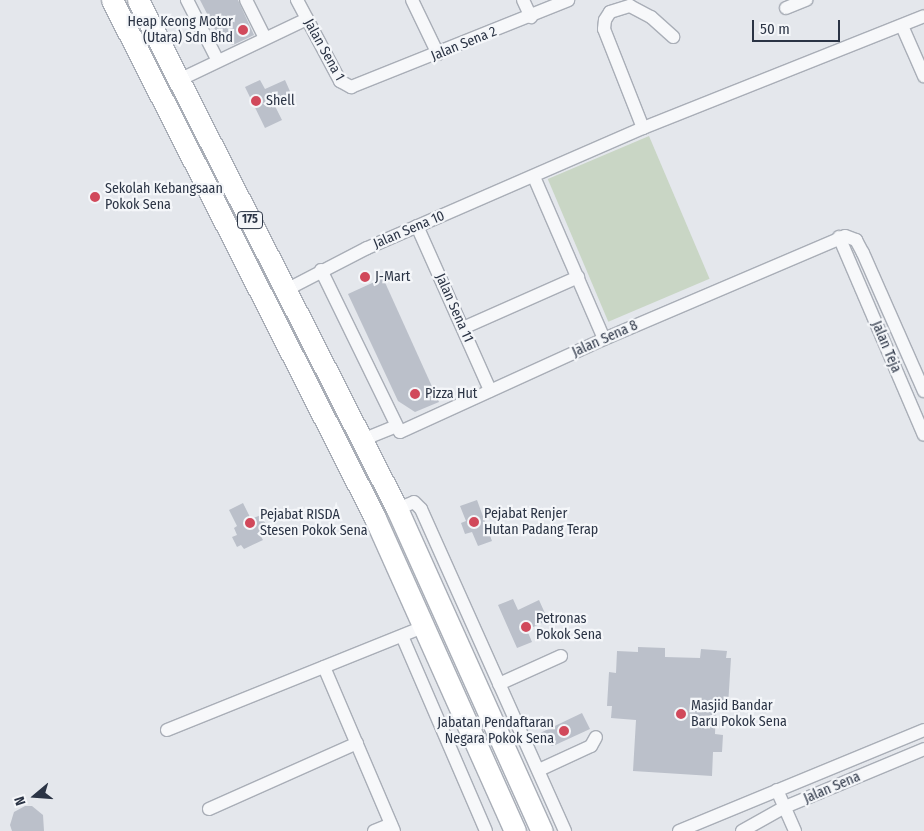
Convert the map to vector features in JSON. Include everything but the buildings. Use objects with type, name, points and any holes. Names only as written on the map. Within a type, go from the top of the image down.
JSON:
[{"type":"highway","name":"175","points":[[112,0],[375,518],[515,831]]},
{"type":"highway","name":"175","points":[[138,0],[397,509],[460,626],[472,677],[542,831]]},
{"type":"street","points":[[187,0],[218,61]]},
{"type":"street","points":[[246,0],[264,38]]},
{"type":"street","name":"Jalan Sena 1","points":[[297,0],[340,81],[344,86],[359,86]]},
{"type":"street","points":[[412,0],[438,54]]},
{"type":"street","points":[[523,0],[531,17]]},
{"type":"street","name":"Jalan Sena 2","points":[[359,86],[531,17],[568,0]]},
{"type":"street","points":[[786,8],[806,0]]},
{"type":"street","points":[[643,128],[604,29],[605,20],[610,12],[630,6],[651,17],[673,38]]},
{"type":"street","name":"Jalan Sena 10","points":[[286,290],[320,270],[643,128],[905,31],[924,16]]},
{"type":"street","points":[[179,80],[307,19]]},
{"type":"street","points":[[905,31],[924,76]]},
{"type":"street","points":[[534,177],[604,339]]},
{"type":"street","name":"Jalan Sena 11","points":[[418,226],[490,390]]},
{"type":"street","name":"Jalan Sena 8","points":[[396,426],[403,432],[490,390],[604,339],[839,237]]},
{"type":"street","name":"Jalan Teja","points":[[923,429],[839,237],[853,238],[863,253],[924,391]]},
{"type":"street","points":[[320,270],[396,426],[362,440]]},
{"type":"street","points":[[462,328],[578,278]]},
{"type":"street","points":[[460,626],[492,668],[565,831]]},
{"type":"street","points":[[167,730],[423,627]]},
{"type":"street","points":[[402,636],[486,831]]},
{"type":"street","points":[[499,684],[561,656]]},
{"type":"street","points":[[324,667],[392,828],[374,831]]},
{"type":"street","points":[[472,677],[492,668]]},
{"type":"street","points":[[679,831],[924,730]]},
{"type":"street","points":[[539,770],[591,746],[596,737]]},
{"type":"street","points":[[208,808],[356,743]]},
{"type":"street","points":[[455,758],[478,749]]},
{"type":"street","name":"Jalan Sena","points":[[742,831],[785,807],[924,749]]},
{"type":"street","points":[[777,790],[795,831]]},
{"type":"green space","points":[[649,136],[710,279],[608,322],[548,179]]},
{"type":"place","name":"Heap Keong Motor (Utara) Sdn Bhd","points":[[243,30]]},
{"type":"place","name":"Shell","points":[[256,101]]},
{"type":"place","name":"Sekolah Kebangsaan Pokok Sena","points":[[95,197]]},
{"type":"place","name":"J-Mart","points":[[365,277]]},
{"type":"place","name":"Pizza Hut","points":[[415,394]]},
{"type":"place","name":"Pejabat Renjer Hutan Padang Terap","points":[[474,522]]},
{"type":"place","name":"Pejabat RISDA Stesen Pokok Sena","points":[[250,523]]},
{"type":"place","name":"Petronas Pokok Sena","points":[[526,627]]},
{"type":"place","name":"Masjid Bandar Baru Pokok Sena","points":[[681,714]]},
{"type":"place","name":"Jabatan Pendaftaran Negara Pokok Sena","points":[[564,731]]}]
